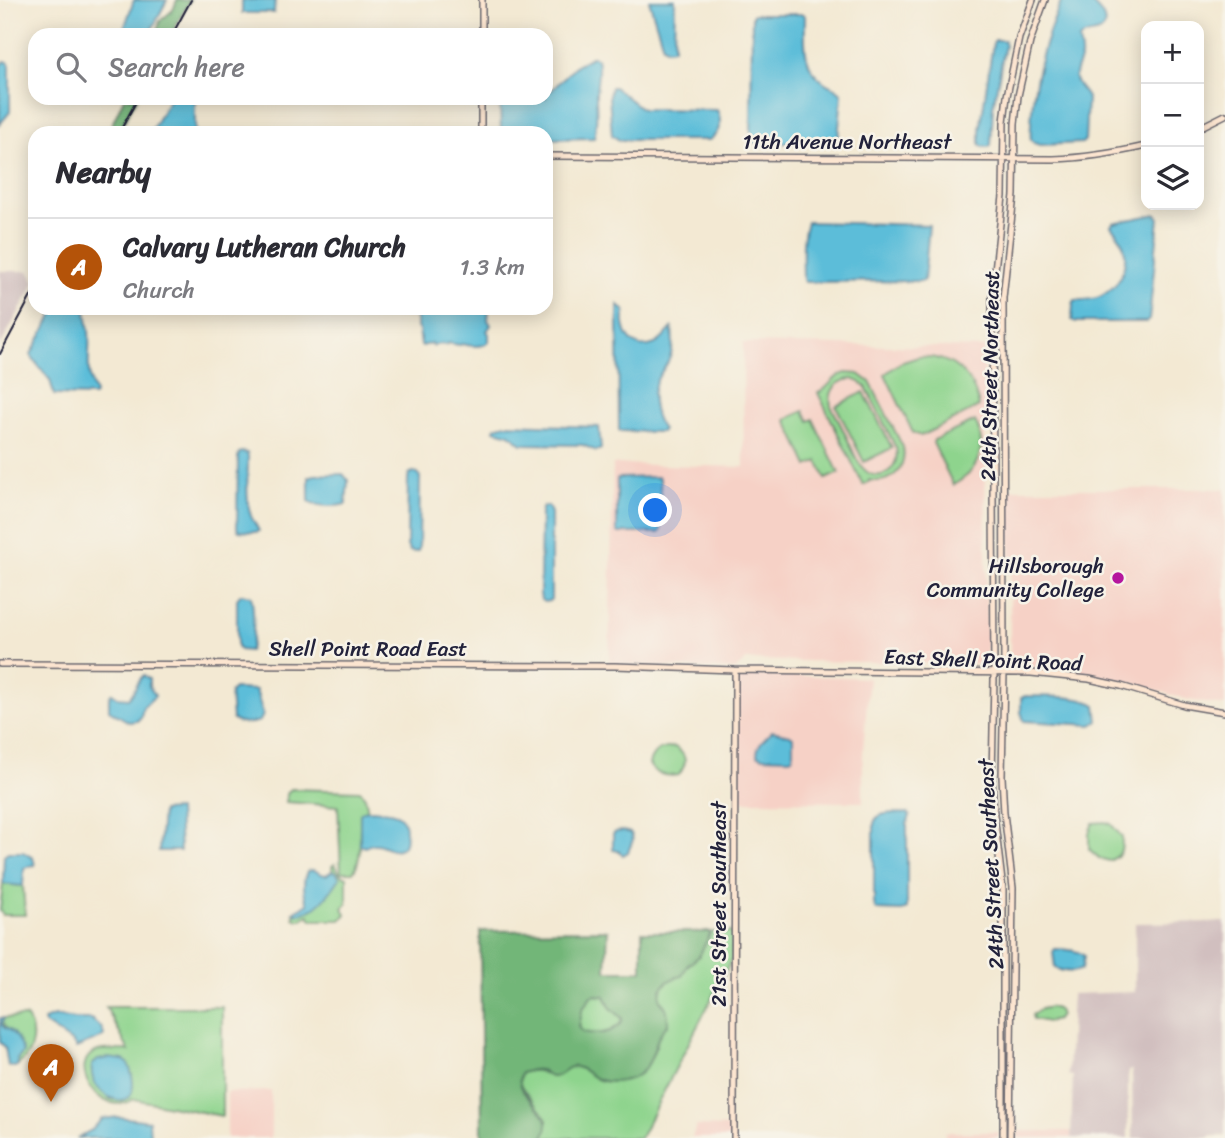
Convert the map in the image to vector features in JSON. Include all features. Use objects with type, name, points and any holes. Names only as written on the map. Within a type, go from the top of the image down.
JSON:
[{"type":"street","points":[[482,0],[482,28]]},
{"type":"street","name":"24th Street Northeast","points":[[993,672],[992,298],[1003,196],[1007,96],[1019,38],[1033,0]]},
{"type":"street","name":"24th Street Northeast","points":[[1004,672],[1003,311],[1014,195],[1015,124],[1022,74],[1030,41],[1045,0]]},
{"type":"street","points":[[481,105],[481,126]]},
{"type":"street","points":[[1204,126],[1225,116]]},
{"type":"street","name":"11th Avenue Northeast","points":[[553,156],[1082,158],[1142,147]]},
{"type":"street","name":"Shell Point Road East","points":[[0,664],[615,666],[735,670]]},
{"type":"street","name":"East Shell Point Road","points":[[735,670],[1049,674],[1089,679],[1184,705],[1225,712]]},
{"type":"street","name":"21st Street Southeast","points":[[734,1138],[735,670]]},
{"type":"street","name":"24th Street Southeast","points":[[993,672],[992,778],[1003,890],[1003,1138]]},
{"type":"street","name":"24th Street Southeast","points":[[1004,672],[1002,777],[1013,888],[1010,1138]]},
{"type":"shaded area","points":[[0,271],[28,271],[28,295],[0,346]]},
{"type":"shaded area","points":[[743,343],[984,348],[987,664],[746,660],[735,670],[609,664],[613,464],[744,467]]},
{"type":"shaded area","name":"Hillsborough Community College","points":[[1010,489],[1225,489],[1225,706],[1189,700],[1097,675],[1010,666]]},
{"type":"shaded area","points":[[748,674],[869,678],[863,750],[863,802],[737,801],[737,680]],"holes":[[[772,731],[790,735],[794,740],[793,756],[760,756],[758,748],[761,741]]]},
{"type":"shaded area","points":[[1225,922],[1225,1136],[1133,1138],[1132,1070],[1128,1071],[1128,1138],[1071,1138],[1073,1076],[1068,1075],[1072,994],[1135,992],[1135,923]]},
{"type":"shaded area","points":[[271,1091],[271,1138],[227,1138],[227,1092]]},
{"type":"shaded area","points":[[696,1126],[731,1127],[731,1138],[692,1138]]},
{"type":"shaded area","points":[[1018,1131],[1071,1131],[1071,1138],[1018,1138]]},
{"type":"shaded area","points":[[945,1132],[999,1132],[998,1138],[945,1138]]},
{"type":"green space","points":[[177,0],[190,0],[175,28],[158,28],[160,21],[173,10]]},
{"type":"green space","points":[[121,105],[133,105],[122,126],[111,126]]},
{"type":"green space","points":[[918,357],[941,359],[959,369],[972,385],[979,407],[921,436],[913,433],[885,374],[900,363]]},
{"type":"green space","points":[[859,374],[870,382],[903,447],[904,455],[900,468],[890,478],[869,480],[863,485],[818,393],[841,375]],"holes":[[[853,379],[866,387],[896,448],[895,463],[881,475],[868,473],[860,465],[831,406],[832,391],[838,384]]]},
{"type":"green space","points":[[864,392],[892,448],[864,462],[836,406]]},
{"type":"green space","points":[[804,411],[809,421],[813,419],[839,473],[826,479],[818,461],[808,466],[786,419]]},
{"type":"green space","points":[[975,421],[981,440],[979,458],[969,473],[953,485],[934,440]]},
{"type":"green space","points":[[675,747],[685,760],[679,775],[662,774],[651,768],[649,764],[656,753]]},
{"type":"green space","points":[[291,789],[360,791],[365,797],[368,811],[363,811],[361,819],[359,858],[353,872],[341,872],[338,806],[286,802]]},
{"type":"green space","points":[[1093,823],[1111,824],[1122,837],[1120,852],[1109,861],[1099,858],[1089,849],[1089,833]]},
{"type":"green space","points":[[335,864],[340,874],[347,877],[347,904],[343,908],[346,914],[341,920],[312,920],[309,915],[300,920],[294,918],[294,912],[298,914],[311,910],[318,903],[336,872],[332,871]]},
{"type":"green space","points":[[3,884],[23,886],[25,915],[3,915],[0,911]]},
{"type":"green space","points":[[608,930],[606,971],[642,971],[642,932],[711,932],[699,956],[687,966],[682,976],[670,980],[661,989],[660,1000],[667,1010],[668,1025],[660,1035],[650,1061],[642,1072],[632,1078],[613,1082],[595,1078],[576,1067],[569,1068],[555,1077],[537,1070],[521,1073],[521,1088],[547,1121],[543,1138],[482,1138],[480,931]],"holes":[[[591,996],[605,996],[610,1007],[622,1018],[622,1022],[604,1033],[583,1032],[579,1027],[582,1010]]]},
{"type":"green space","points":[[711,932],[732,932],[732,959],[640,1138],[543,1138],[547,1119],[521,1087],[521,1073],[536,1071],[550,1077],[567,1068],[577,1067],[630,1079],[637,1075],[650,1060],[657,1042],[665,1006],[661,1001],[660,991],[666,983],[681,976],[686,966],[699,956]]},
{"type":"green space","points":[[592,996],[605,996],[610,1007],[622,1018],[620,1024],[612,1031],[583,1032],[579,1027],[582,1010]]},
{"type":"green space","points":[[106,1007],[222,1007],[222,1116],[134,1099],[121,1104],[98,1096],[85,1076],[85,1065],[89,1057],[101,1050],[129,1051]],"holes":[[[128,1064],[132,1076],[123,1100],[110,1099]]]},
{"type":"green space","points":[[1051,1007],[1058,1010],[1060,1015],[1057,1020],[1048,1022],[1033,1019],[1032,1015],[1041,1009]]},
{"type":"green space","points":[[26,1017],[32,1029],[32,1043],[27,1055],[18,1065],[17,1059],[23,1053],[21,1047],[2,1023],[4,1018]]},
{"type":"water","points":[[134,0],[167,0],[153,28],[124,28]]},
{"type":"water","points":[[242,0],[275,0],[274,13],[242,13]]},
{"type":"water","points":[[649,0],[675,0],[674,48],[663,46]]},
{"type":"water","points":[[1062,0],[1088,1],[1100,11],[1105,25],[1101,31],[1085,35],[1079,40],[1081,55],[1075,79],[1087,98],[1085,140],[1082,143],[1041,145],[1031,140],[1034,92],[1045,45]]},
{"type":"water","points":[[754,14],[805,16],[805,44],[811,68],[824,82],[842,94],[836,143],[751,141]]},
{"type":"water","points":[[995,40],[1004,40],[1005,45],[993,107],[991,145],[984,147],[980,145],[980,130]]},
{"type":"water","points":[[593,56],[597,59],[594,138],[553,139],[553,126],[501,126],[500,105],[553,105],[553,89],[576,65]]},
{"type":"water","points":[[5,61],[10,65],[10,112],[0,124],[0,65]]},
{"type":"water","points":[[611,87],[642,109],[717,110],[720,118],[718,130],[709,140],[619,140],[612,135],[609,96]]},
{"type":"water","points":[[166,105],[195,105],[195,126],[154,126]]},
{"type":"water","points":[[1156,214],[1159,218],[1149,320],[1072,320],[1075,300],[1093,299],[1103,295],[1120,278],[1125,263],[1124,247],[1111,226],[1113,223]]},
{"type":"water","points":[[807,222],[929,225],[924,281],[804,282],[803,243]]},
{"type":"water","points":[[618,305],[625,311],[626,332],[634,343],[640,346],[658,343],[672,328],[671,354],[656,383],[653,396],[656,417],[663,430],[661,432],[619,431]]},
{"type":"water","points":[[53,315],[87,315],[89,369],[94,396],[54,395],[50,380],[31,354]]},
{"type":"water","points":[[416,315],[488,315],[491,325],[487,331],[489,342],[479,346],[447,343],[433,346],[431,343],[423,346]]},
{"type":"water","points":[[506,424],[599,427],[601,449],[596,451],[583,445],[522,444],[510,434],[495,430],[495,427]]},
{"type":"water","points":[[242,452],[247,453],[248,457],[248,501],[251,516],[259,531],[257,532],[239,531],[237,528],[238,458]]},
{"type":"water","points":[[413,472],[420,477],[419,547],[418,551],[414,552],[409,551],[407,545],[408,478]]},
{"type":"water","points":[[343,474],[348,480],[346,504],[327,506],[309,501],[309,477]]},
{"type":"water","points":[[658,477],[661,531],[619,533],[617,480]]},
{"type":"water","points":[[548,506],[551,513],[551,599],[544,602],[540,594],[541,511]]},
{"type":"water","points":[[241,594],[251,596],[252,602],[253,632],[249,651],[237,647],[237,599]]},
{"type":"water","points":[[144,675],[149,679],[149,686],[155,696],[143,707],[141,717],[137,721],[129,722],[109,710],[112,693],[118,697],[129,698]]},
{"type":"water","points":[[234,689],[256,690],[263,715],[260,721],[245,723],[232,719],[230,693]]},
{"type":"water","points":[[1062,697],[1089,702],[1096,705],[1098,721],[1092,725],[1024,721],[1021,698]]},
{"type":"water","points":[[772,731],[793,737],[793,756],[757,755],[760,744]]},
{"type":"water","points":[[178,810],[180,851],[159,851],[162,811]]},
{"type":"water","points":[[372,810],[395,813],[402,819],[406,837],[402,847],[393,849],[376,844],[365,847],[360,845],[360,814]]},
{"type":"water","points":[[908,813],[907,908],[901,911],[877,910],[874,903],[874,823],[883,814]]},
{"type":"water","points":[[623,831],[631,833],[633,840],[628,852],[623,855],[613,850],[613,834]]},
{"type":"water","points":[[8,852],[23,852],[33,858],[35,865],[24,868],[23,886],[3,884],[4,855]]},
{"type":"water","points":[[313,870],[326,875],[332,871],[336,872],[340,878],[317,906],[298,914],[294,912],[308,904],[304,879],[307,871]]},
{"type":"water","points":[[1055,949],[1071,950],[1084,956],[1082,969],[1068,972],[1055,968]]},
{"type":"water","points":[[54,1016],[91,1019],[101,1027],[104,1035],[76,1048],[73,1043],[45,1024],[44,1020]]},
{"type":"water","points":[[0,1018],[4,1018],[3,1027],[16,1037],[23,1053],[17,1059],[18,1065],[15,1067],[8,1066],[5,1047],[0,1042]]},
{"type":"water","points":[[108,1058],[128,1063],[133,1082],[131,1093],[125,1099],[116,1100],[107,1096],[98,1088],[93,1078],[92,1065],[98,1060]]},
{"type":"water","points":[[119,1117],[149,1121],[150,1138],[77,1138],[92,1130],[102,1119]]},
{"type":"railway","points":[[176,28],[191,0]]},
{"type":"railway","points":[[123,126],[134,105]]},
{"type":"railway","points":[[0,354],[28,302]]},
{"type":"place","name":"Hillsborough Community College","points":[[1118,578]]},
{"type":"place","name":"Calvary Lutheran Church","points":[[51,1102]]}]
